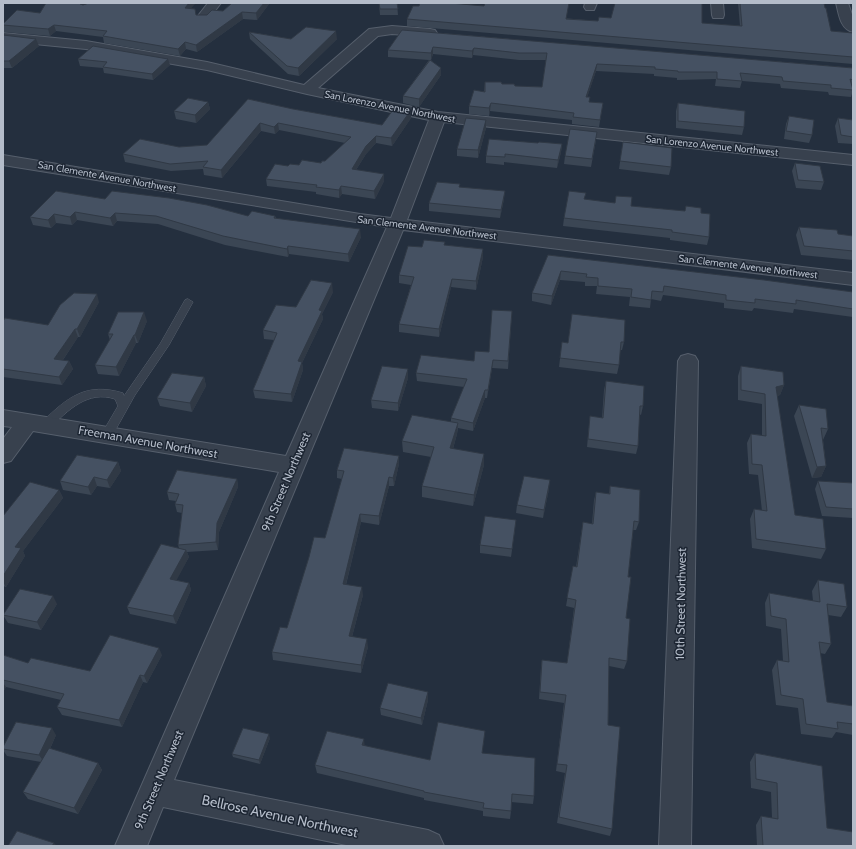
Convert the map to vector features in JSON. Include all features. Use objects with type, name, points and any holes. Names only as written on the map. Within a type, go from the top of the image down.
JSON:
[{"type":"street","points":[[203,17],[215,3]]},
{"type":"street","points":[[842,3],[849,25],[853,28]]},
{"type":"street","points":[[307,90],[374,32],[392,30],[446,35]]},
{"type":"street","name":"San Lorenzo Avenue Northwest","points":[[3,37],[86,45],[207,66],[307,90],[438,117],[853,160]]},
{"type":"street","name":"9th Street Northwest","points":[[131,846],[397,224],[438,117]]},
{"type":"street","name":"San Clemente Avenue Northwest","points":[[3,160],[397,224],[853,279]]},
{"type":"street","name":"10th Street Northwest","points":[[675,846],[688,361]]},
{"type":"street","name":"Freeman Avenue Northwest","points":[[3,418],[293,466]]},
{"type":"street","points":[[3,455],[37,423]]},
{"type":"street","name":"Bellrose Avenue Northwest","points":[[156,790],[419,845]]},
{"type":"lane","points":[[107,435],[164,345],[188,302]]},
{"type":"lane","points":[[37,423],[80,397],[98,392],[112,393],[120,396],[124,406]]},
{"type":"building","points":[[46,3],[79,3],[83,5],[89,3],[189,3],[185,8],[195,9],[196,15],[207,15],[212,10],[223,11],[232,3],[264,3],[256,13],[242,12],[196,45],[185,42],[178,49],[103,36],[107,31],[54,25],[48,29],[3,25],[17,10],[40,13]]},
{"type":"building","points":[[379,3],[397,3],[398,9],[380,9]]},
{"type":"building","points":[[420,3],[450,3],[484,6],[485,3],[569,3],[566,19],[598,21],[599,17],[611,18],[615,3],[702,3],[702,23],[742,26],[740,3],[824,3],[831,31],[853,33],[853,57],[407,19],[413,6],[419,6]]},
{"type":"building","points":[[306,27],[336,31],[298,68],[287,66],[249,32],[291,39]]},
{"type":"building","points":[[402,30],[853,68],[853,80],[850,79],[853,90],[831,88],[831,85],[783,81],[782,77],[740,73],[742,81],[717,79],[717,72],[678,72],[655,69],[655,67],[597,64],[586,97],[590,97],[589,102],[603,103],[600,120],[573,117],[574,113],[491,103],[489,108],[469,106],[474,90],[485,92],[485,82],[501,82],[502,84],[514,84],[515,86],[542,87],[547,53],[519,53],[474,48],[472,51],[433,47],[431,53],[388,50]]},
{"type":"building","points":[[3,35],[36,39],[9,61],[3,61]]},
{"type":"building","points":[[93,46],[168,59],[152,74],[103,67],[107,62],[78,59]]},
{"type":"building","points":[[430,60],[441,68],[419,99],[403,96]]},
{"type":"building","points":[[188,98],[208,102],[195,115],[174,111]]},
{"type":"building","points":[[248,99],[293,109],[382,125],[395,107],[411,110],[391,138],[376,136],[366,146],[352,169],[384,174],[374,191],[341,186],[339,190],[316,187],[317,185],[266,179],[275,164],[288,166],[290,164],[299,165],[302,160],[321,163],[351,137],[278,123],[274,127],[260,123],[221,170],[203,167],[208,161],[170,164],[123,154],[140,139],[179,147],[207,145]]},
{"type":"building","points":[[678,103],[745,111],[744,127],[678,121]]},
{"type":"building","points":[[789,116],[814,120],[812,135],[786,131]]},
{"type":"building","points":[[466,118],[486,120],[478,150],[457,149]]},
{"type":"building","points":[[838,118],[853,120],[853,137],[841,135]]},
{"type":"building","points":[[570,129],[597,132],[592,159],[565,156]]},
{"type":"building","points":[[489,139],[562,144],[558,160],[505,154],[505,157],[486,156]]},
{"type":"building","points":[[623,142],[672,148],[671,167],[620,161]]},
{"type":"building","points":[[795,163],[820,166],[824,182],[798,180]]},
{"type":"building","points":[[437,182],[460,184],[459,187],[505,191],[501,210],[429,203]]},
{"type":"building","points":[[56,191],[105,199],[112,191],[169,198],[207,205],[248,216],[252,211],[275,216],[274,218],[360,229],[348,254],[288,246],[287,249],[223,236],[156,216],[115,213],[110,218],[75,212],[70,217],[54,214],[48,220],[30,217]]},
{"type":"building","points":[[569,191],[586,193],[584,199],[615,203],[616,196],[632,197],[631,206],[685,211],[686,206],[701,208],[701,213],[710,214],[709,237],[672,232],[672,230],[564,218]]},
{"type":"building","points":[[799,227],[837,230],[838,234],[853,236],[853,251],[804,246]]},
{"type":"building","points":[[424,240],[445,242],[444,245],[483,249],[476,281],[452,279],[439,329],[399,324],[414,277],[399,275],[408,246],[422,247]]},
{"type":"building","points":[[548,255],[853,292],[853,309],[796,300],[796,304],[755,299],[755,303],[726,300],[726,295],[664,286],[663,292],[652,291],[651,300],[631,297],[632,289],[598,286],[598,278],[586,277],[587,274],[561,271],[552,296],[532,293]]},
{"type":"building","points":[[311,280],[332,283],[319,310],[322,311],[298,361],[302,362],[291,394],[253,390],[277,333],[263,330],[276,305],[296,307]]},
{"type":"building","points":[[74,293],[97,294],[77,329],[75,329],[54,359],[69,361],[59,377],[3,369],[3,321],[5,318],[48,325],[60,305]]},
{"type":"building","points":[[492,310],[512,311],[508,361],[493,360],[488,390],[485,390],[473,423],[451,418],[467,379],[416,373],[421,355],[474,361],[475,351],[489,352]]},
{"type":"building","points":[[118,312],[144,312],[135,335],[116,367],[95,365],[113,334],[108,334]]},
{"type":"building","points":[[572,314],[625,320],[624,342],[621,342],[619,365],[560,358],[562,342],[568,343]]},
{"type":"building","points":[[382,366],[408,369],[398,403],[371,400]]},
{"type":"building","points":[[741,366],[783,372],[784,385],[776,387],[795,515],[823,519],[826,549],[756,539],[754,509],[767,511],[762,465],[752,464],[751,434],[766,436],[765,394],[741,390]]},
{"type":"building","points":[[172,373],[204,377],[190,403],[157,398]]},
{"type":"building","points":[[606,381],[644,386],[643,406],[640,406],[638,446],[588,439],[590,416],[603,418]]},
{"type":"building","points":[[799,405],[826,409],[828,429],[821,428],[826,466],[817,467]]},
{"type":"building","points":[[412,415],[458,423],[450,448],[484,454],[474,495],[422,486],[434,447],[402,441]]},
{"type":"building","points":[[344,448],[399,456],[393,478],[389,477],[379,516],[360,514],[343,584],[362,587],[349,636],[367,639],[361,665],[272,652],[280,627],[287,628],[314,537],[325,538],[344,471],[337,470]]},
{"type":"building","points":[[77,455],[118,462],[107,480],[94,477],[88,487],[60,481]]},
{"type":"building","points":[[177,470],[237,479],[217,523],[216,542],[178,545],[183,505],[175,504],[179,494],[167,492]]},
{"type":"building","points":[[524,476],[550,480],[544,510],[517,505]]},
{"type":"building","points":[[818,481],[853,483],[853,509],[826,507]]},
{"type":"building","points":[[30,482],[59,490],[15,547],[21,548],[3,576],[3,516]]},
{"type":"building","points":[[610,486],[640,490],[639,522],[634,521],[628,577],[631,577],[626,618],[630,619],[627,661],[609,658],[608,725],[620,727],[612,829],[559,817],[567,765],[557,764],[566,695],[540,692],[542,660],[567,663],[576,600],[567,598],[573,566],[577,567],[583,522],[593,524],[596,492],[610,494]]},
{"type":"building","points":[[485,516],[516,520],[512,549],[480,545]]},
{"type":"building","points":[[161,544],[186,550],[170,579],[189,583],[173,616],[127,607]]},
{"type":"building","points":[[818,580],[844,584],[847,607],[827,604],[831,644],[819,642],[827,702],[853,706],[853,724],[837,722],[838,729],[806,724],[803,699],[781,695],[777,660],[789,662],[786,619],[771,616],[769,593],[820,602]]},
{"type":"building","points":[[20,589],[53,596],[37,622],[3,615]]},
{"type":"building","points":[[110,635],[159,648],[144,676],[140,675],[119,720],[57,707],[64,694],[3,680],[3,655],[28,663],[31,658],[90,671]]},
{"type":"building","points":[[388,683],[428,692],[421,718],[380,708]]},
{"type":"building","points":[[16,722],[52,728],[39,755],[3,749]]},
{"type":"building","points":[[438,722],[485,731],[482,753],[535,758],[534,796],[512,794],[511,811],[483,808],[484,803],[424,792],[315,765],[327,731],[364,739],[362,745],[430,760]]},
{"type":"building","points":[[243,728],[269,734],[259,760],[232,754]]},
{"type":"building","points":[[49,748],[98,763],[74,808],[23,792]]},
{"type":"building","points":[[755,753],[822,766],[827,828],[853,832],[853,846],[763,846],[761,816],[778,819],[777,783],[756,779]]},
{"type":"building","points":[[17,831],[54,843],[52,846],[8,846]]}]
